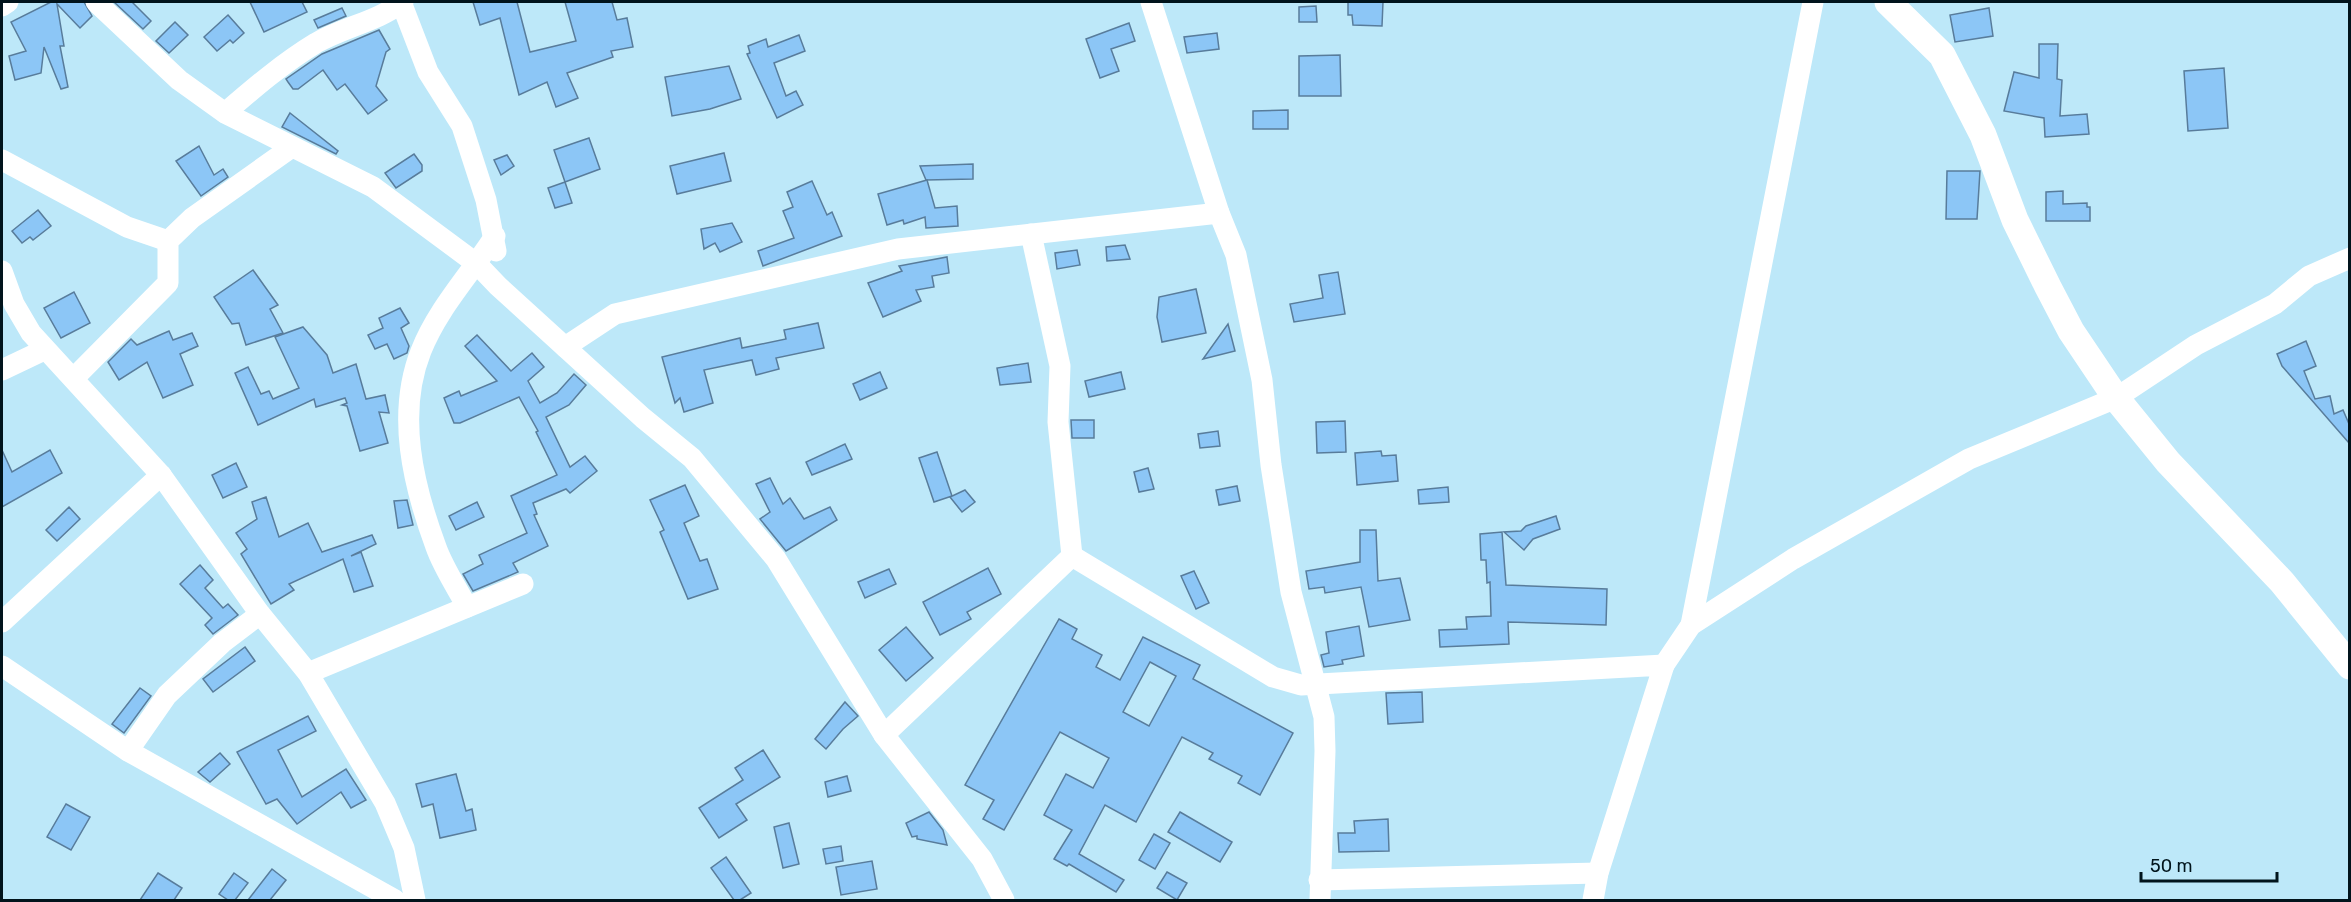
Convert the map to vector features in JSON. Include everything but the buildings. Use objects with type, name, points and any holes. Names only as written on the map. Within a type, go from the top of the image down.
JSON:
[{"type":"main road","points":[[1888,2],[1908,18],[1942,55],[1979,125],[2015,220],[2048,287],[2071,331],[2116,398],[2168,462],[2282,582],[2349,666]]},
{"type":"street","points":[[2,6],[8,2]]},
{"type":"street","points":[[96,2],[172,74],[225,113],[373,187],[477,264],[565,347],[692,458],[776,560],[884,735],[982,859],[1004,900]]},
{"type":"street","points":[[225,113],[265,78],[318,42],[402,2],[428,72],[462,126],[495,236],[498,286]]},
{"type":"street","points":[[1151,2],[1219,213],[1236,255],[1249,311],[1262,380],[1271,465],[1291,592],[1324,717],[1325,751],[1319,890],[1598,873]]},
{"type":"street","points":[[1593,900],[1598,873],[1664,665],[1691,625],[1813,2]]},
{"type":"street","points":[[74,378],[168,283],[168,241],[192,218],[292,147]]},
{"type":"street","points":[[2,160],[127,227],[168,241]]},
{"type":"street","points":[[565,347],[615,314],[898,249],[1219,213]]},
{"type":"street","points":[[1031,234],[1060,366],[1058,422],[1072,555]]},
{"type":"street","points":[[467,607],[436,548],[412,468],[408,425],[413,380],[420,351],[449,297],[477,264],[495,236]]},
{"type":"street","points":[[1691,625],[1793,559],[1969,459],[2116,398],[2196,345],[2275,304],[2309,276],[2349,258]]},
{"type":"street","points":[[2,271],[14,304],[44,350],[74,378],[162,475],[260,614],[308,674],[385,802],[405,848],[415,900]]},
{"type":"street","points":[[2,369],[44,350]]},
{"type":"street","points":[[2,622],[162,475]]},
{"type":"street","points":[[1072,555],[1273,677],[1301,685],[1664,665]]},
{"type":"street","points":[[884,735],[1072,555]]},
{"type":"street","points":[[308,674],[523,584]]},
{"type":"street","points":[[128,752],[167,695],[222,643],[260,614]]},
{"type":"street","points":[[2,666],[128,752],[395,900]]}]
